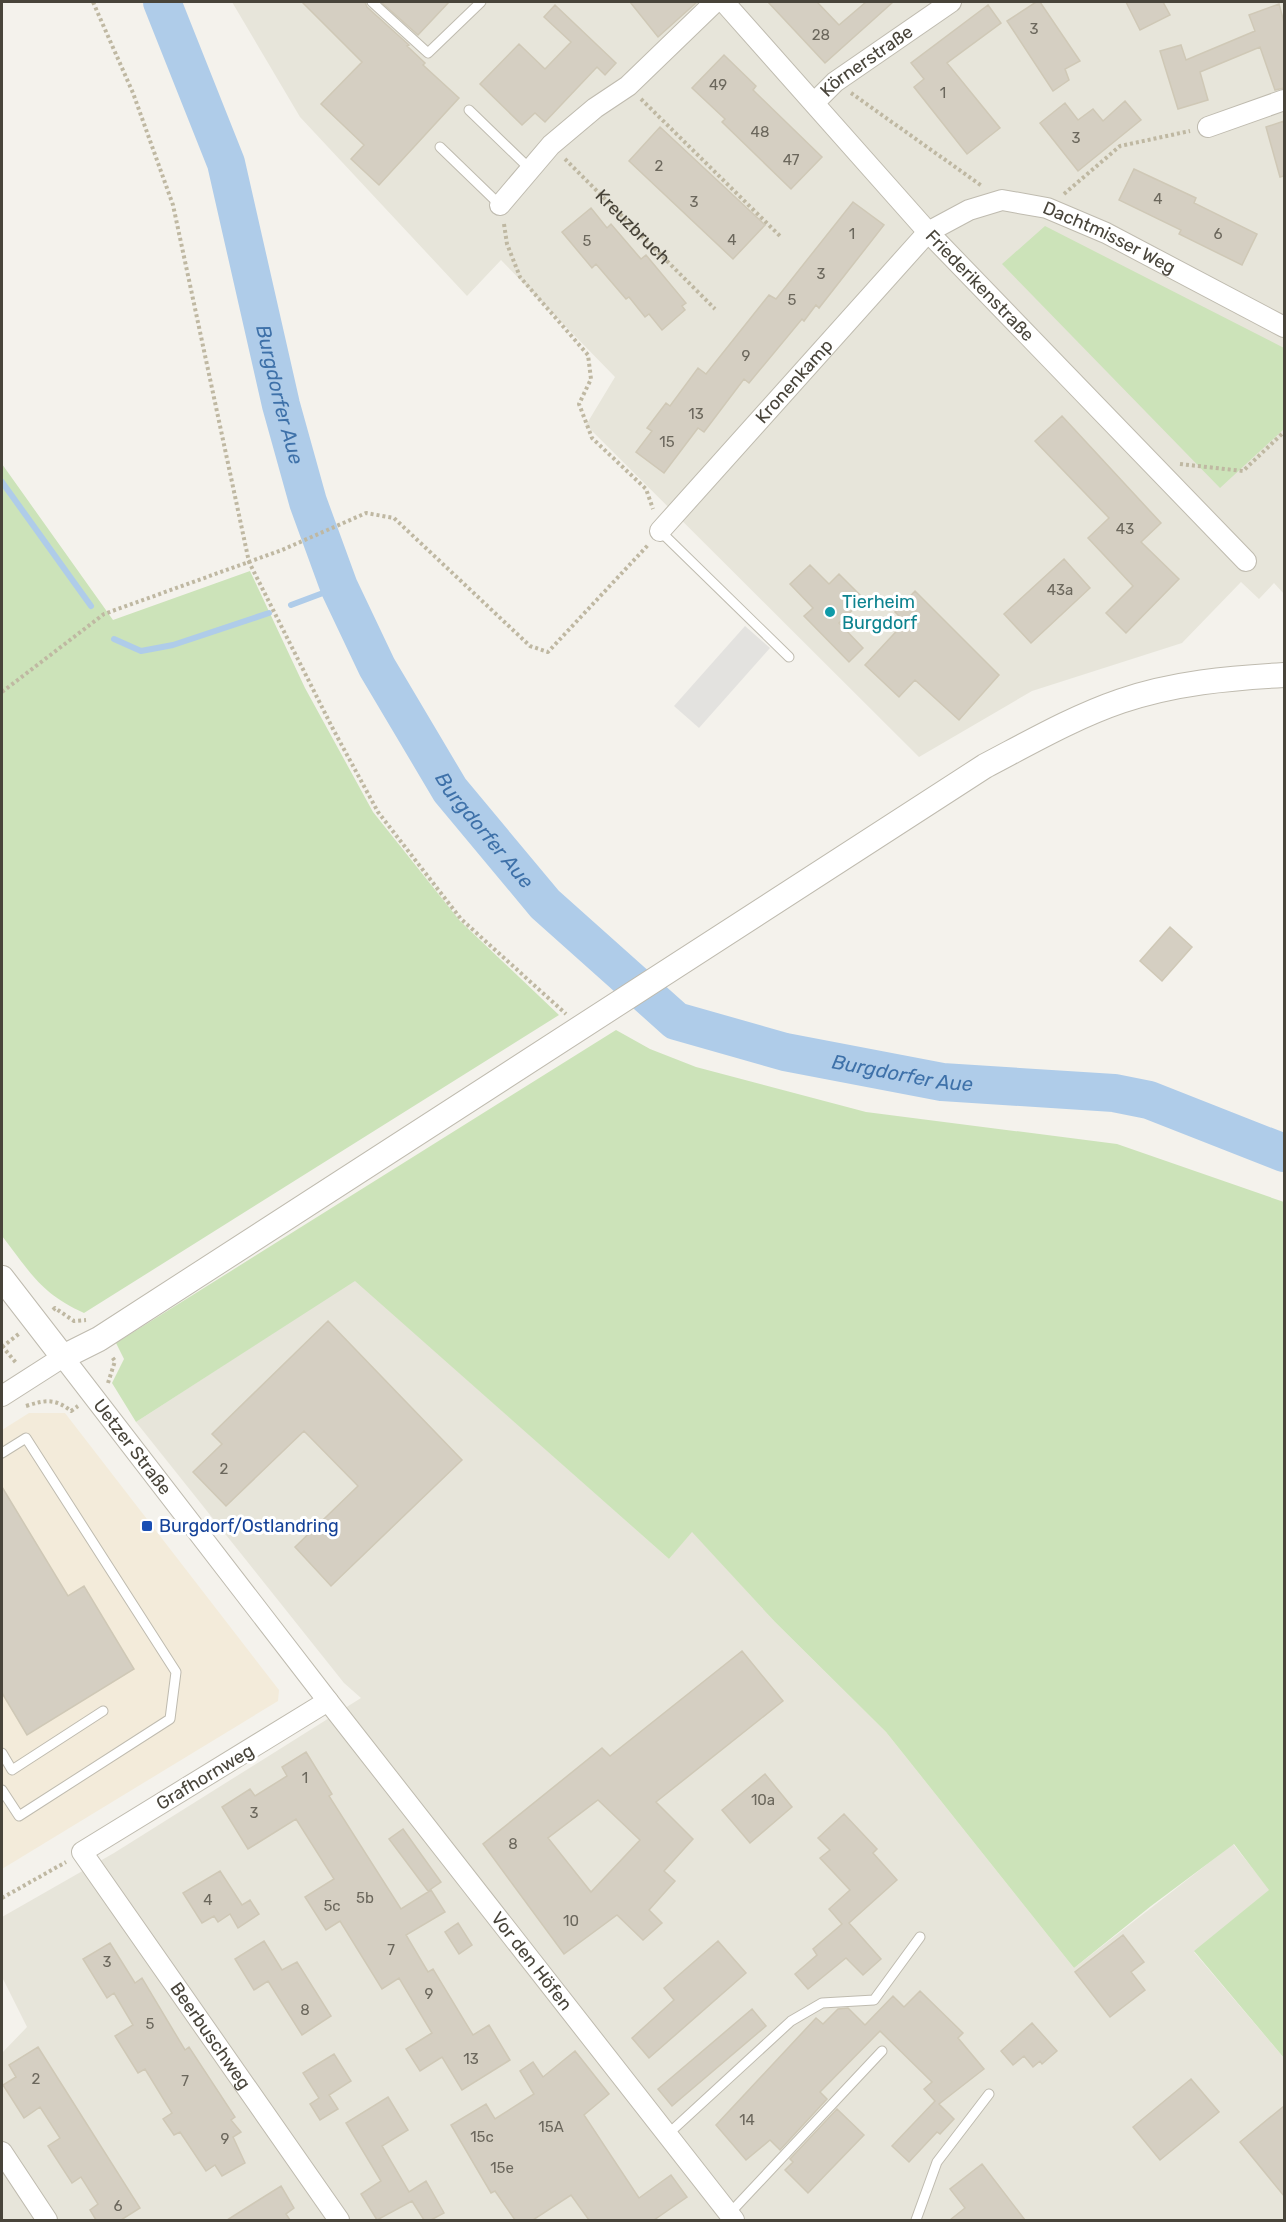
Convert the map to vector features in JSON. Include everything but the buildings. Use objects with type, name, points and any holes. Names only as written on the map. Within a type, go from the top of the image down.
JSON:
[{"type":"street","points":[[500,205],[551,145],[595,108],[628,86],[715,2]]},
{"type":"street","name":"Friederikenstraße","points":[[724,2],[928,232],[1246,561]]},
{"type":"street","name":"Körnerstraße","points":[[814,102],[835,82],[951,2]]},
{"type":"street","points":[[1208,127],[1284,100]]},
{"type":"street","name":"Dachtmisser Weg","points":[[928,232],[969,210],[1002,200],[1047,208],[1106,233],[1284,327]]},
{"type":"street","name":"Kronenkamp","points":[[660,531],[928,232]]},
{"type":"street","points":[[2,1396],[63,1357],[99,1339],[984,766],[1050,732],[1121,701],[1176,686],[1234,678],[1284,675]]},
{"type":"street","name":"Uetzer Straße","points":[[2,1278],[328,1701]]},
{"type":"street","name":"Grafhornweg","points":[[82,1852],[328,1701]]},
{"type":"street","name":"Vor den Höfen","points":[[328,1701],[731,2217]]},
{"type":"street","name":"Beerbuschweg","points":[[82,1852],[339,2220]]},
{"type":"street","points":[[2,2152],[47,2220]]},
{"type":"lane","points":[[372,2],[428,53],[481,2]]},
{"type":"lane","points":[[469,110],[530,169]]},
{"type":"lane","points":[[440,147],[500,205]]},
{"type":"lane","points":[[660,531],[789,657]]},
{"type":"lane","points":[[2,1453],[26,1438],[176,1672],[171,1719],[19,1816],[2,1790]]},
{"type":"lane","points":[[2,1753],[12,1770],[103,1711]]},
{"type":"lane","points":[[667,2135],[791,2021],[822,2003],[874,2000],[920,1937]]},
{"type":"lane","points":[[731,2217],[882,2051]]},
{"type":"lane","points":[[915,2220],[937,2162],[989,2094]]},
{"type":"path","points":[[93,2],[133,93],[173,205],[249,562],[333,729],[378,812],[461,919],[568,1015]]},
{"type":"path","points":[[835,82],[1002,200]]},
{"type":"path","points":[[628,86],[782,238]]},
{"type":"path","points":[[1047,208],[1120,146],[1208,127]]},
{"type":"path","name":"Kreuzbruch","points":[[551,145],[715,309]]},
{"type":"path","points":[[2,692],[104,614],[282,550],[366,513],[393,518],[530,646],[548,652],[660,531],[646,489],[592,438],[579,404],[591,379],[588,355],[520,277],[507,244],[500,205]]},
{"type":"path","points":[[1150,460],[1243,471],[1284,432]]},
{"type":"path","points":[[2,1898],[82,1852]]},
{"type":"shaded area","points":[[232,2],[1284,2],[1284,594],[1274,583],[1259,599],[1241,582],[1182,643],[1032,691],[919,757],[586,425],[615,377],[501,260],[467,296],[300,117]]},
{"type":"shaded area","points":[[745,626],[770,648],[699,728],[674,706]]},
{"type":"shaded area","points":[[355,1280],[669,1559],[692,1531],[775,1622],[886,1732],[1074,1968],[1233,1844],[1270,1890],[1194,1952],[1284,2058],[1284,2220],[2,2220],[2,2053],[27,2027],[2,1977],[2,1917],[114,1853],[361,1698],[344,1683],[136,1422]]},
{"type":"shaded area","points":[[29,1413],[65,1413],[279,1690],[278,1701],[2,1869],[2,1430]]},
{"type":"green space","points":[[1045,226],[1284,348],[1284,429],[1220,488],[1002,264]]},
{"type":"green space","points":[[2,464],[113,620],[250,571],[305,688],[373,812],[460,921],[559,1015],[84,1313],[46,1290],[2,1236]]},
{"type":"green space","points":[[616,1030],[650,1049],[696,1067],[866,1112],[1117,1144],[1284,1202],[1284,2058],[1194,1951],[1269,1890],[1234,1844],[1151,1906],[1074,1968],[886,1732],[775,1622],[692,1532],[669,1559],[355,1281],[136,1422],[112,1383],[124,1359],[116,1343]]},
{"type":"waterway","name":"Burgdorfer Aue","points":[[162,2],[226,163],[281,405],[308,502],[339,587],[377,667],[450,790],[545,904],[676,1021],[785,1052],[942,1082],[1114,1093],[1149,1100],[1284,1153]]},
{"type":"waterway","points":[[2,482],[91,606]]},
{"type":"waterway","points":[[291,605],[339,587]]},
{"type":"waterway","points":[[114,639],[141,651],[173,645],[269,613]]},
{"type":"place","name":"Tierheim Burgdorf","points":[[830,612]]},
{"type":"place","name":"Burgdorf/Ostlandring","points":[[147,1526]]}]
